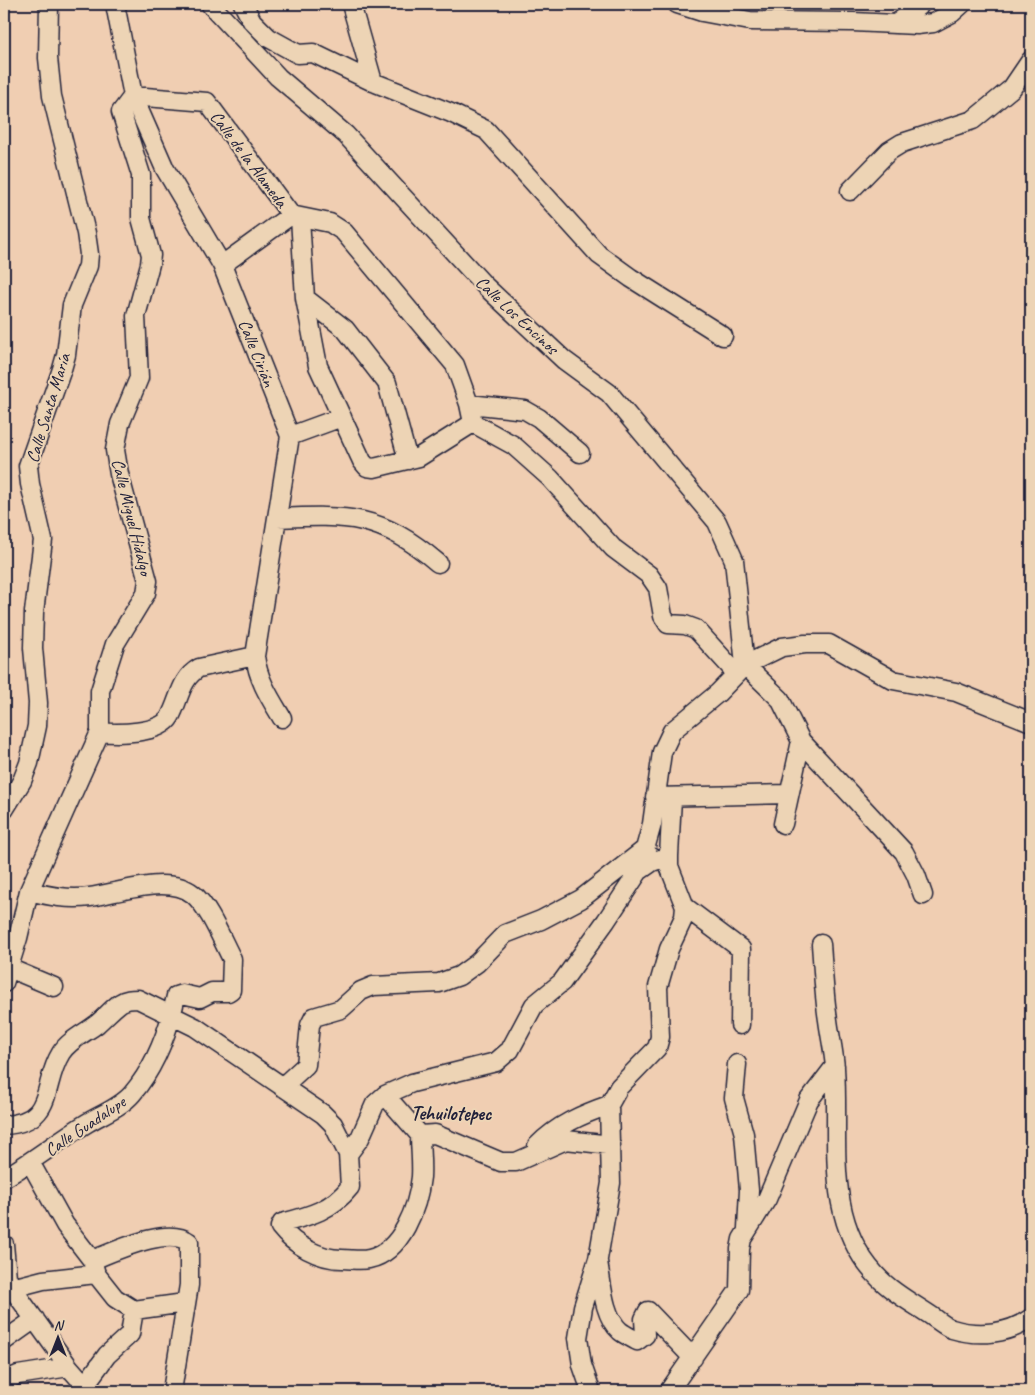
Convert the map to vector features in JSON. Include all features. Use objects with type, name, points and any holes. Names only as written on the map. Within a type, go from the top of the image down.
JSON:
[{"type":"street","name":"Calle Santa María","points":[[4,810],[22,781],[29,763],[38,704],[34,648],[34,612],[43,540],[30,484],[28,466],[62,369],[66,355],[72,305],[88,266],[86,234],[52,96],[48,58],[49,4]]},
{"type":"street","name":"Calle Cirián","points":[[115,4],[133,96],[165,169],[222,265],[290,436]]},
{"type":"street","name":"Calle Los Encinos","points":[[210,4],[278,77],[346,135],[485,286],[564,360],[610,393],[717,522],[734,560],[740,669]]},
{"type":"street","points":[[243,4],[252,20],[269,38],[298,54],[313,53],[373,82],[451,113],[486,130],[600,255],[631,278],[723,336]]},
{"type":"street","points":[[351,4],[373,82]]},
{"type":"street","points":[[677,4],[702,12],[750,21],[918,25],[933,23],[952,13],[962,4]]},
{"type":"street","points":[[896,24],[921,4]]},
{"type":"street","points":[[850,191],[889,151],[902,144],[973,120],[1012,88],[1031,60]]},
{"type":"street","name":"Calle de la Alameda","points":[[133,96],[207,102],[296,217]]},
{"type":"street","name":"Calle Miguel Hidalgo","points":[[5,972],[29,891],[100,732],[100,691],[116,644],[146,594],[148,581],[119,474],[115,450],[120,424],[139,378],[136,316],[151,255],[141,218],[141,175],[121,112],[133,96]]},
{"type":"street","points":[[296,217],[305,298],[318,366],[367,467],[374,468],[408,460],[430,452],[473,422]]},
{"type":"street","points":[[222,265],[296,217],[314,218],[330,223],[344,232],[455,365],[469,404],[473,422],[513,445],[550,478],[613,548],[626,560],[649,575],[658,588],[663,616],[668,624],[685,625],[696,629],[740,669],[780,699],[801,741],[904,852],[916,875],[923,895]]},
{"type":"street","points":[[305,298],[345,330],[387,383],[408,460]]},
{"type":"street","points":[[469,404],[525,410],[539,418],[580,453]]},
{"type":"street","points":[[282,718],[262,683],[257,671],[255,656],[290,436],[342,417]]},
{"type":"street","points":[[277,518],[332,516],[358,519],[396,532],[438,563]]},
{"type":"street","points":[[592,1391],[582,1365],[578,1338],[583,1307],[598,1260],[611,1183],[610,1105],[619,1087],[657,1048],[660,1037],[658,987],[669,949],[684,917],[685,907],[669,866],[664,798],[662,752],[672,731],[718,693],[740,669],[782,647],[805,644],[828,644],[892,680],[956,692],[1031,722]]},
{"type":"street","points":[[100,732],[140,731],[162,725],[169,718],[185,679],[191,672],[199,668],[255,656]]},
{"type":"street","points":[[783,824],[801,741]]},
{"type":"street","points":[[664,798],[789,794]]},
{"type":"street","points":[[348,1154],[360,1138],[375,1104],[385,1096],[419,1081],[496,1062],[510,1050],[534,1005],[562,982],[639,872],[648,855],[652,824],[664,798]]},
{"type":"street","points":[[282,1087],[306,1065],[310,1025],[314,1017],[340,1009],[362,991],[373,986],[439,982],[459,976],[477,963],[504,934],[541,920],[581,899],[648,855],[669,856]]},
{"type":"street","name":"Calle Guadalupe","points":[[4,1178],[86,1124],[117,1107],[132,1095],[156,1055],[172,1014],[176,996],[179,994],[200,998],[212,992],[228,992],[231,990],[234,967],[232,959],[201,902],[185,888],[160,885],[89,897],[61,898],[29,891]]},
{"type":"street","points":[[685,907],[741,950],[740,1025]]},
{"type":"street","points":[[821,944],[828,1020],[835,1066],[836,1179],[844,1222],[859,1253],[876,1275],[888,1285],[951,1329],[978,1333],[1000,1332],[1017,1328],[1031,1318]]},
{"type":"street","points":[[5,972],[54,986]]},
{"type":"street","points":[[4,1125],[27,1120],[41,1109],[61,1053],[72,1041],[91,1028],[120,1002],[128,999],[138,1000],[149,1007],[172,1014],[323,1114],[332,1124],[348,1154],[350,1187],[340,1199],[326,1209],[311,1216],[280,1224],[282,1230],[309,1251],[333,1259],[369,1259],[390,1250],[405,1228],[416,1201],[421,1176],[420,1135],[385,1096]]},
{"type":"street","points":[[737,1064],[734,1098],[744,1134],[748,1190],[747,1229]]},
{"type":"street","points":[[669,1391],[739,1290],[740,1249],[747,1229],[767,1199],[809,1100],[835,1066]]},
{"type":"street","points":[[528,1156],[547,1136],[566,1123],[610,1105]]},
{"type":"street","points":[[420,1135],[435,1134],[501,1162],[516,1162],[566,1140],[611,1146]]},
{"type":"street","points":[[30,1162],[65,1225],[115,1298],[134,1310],[185,1303]]},
{"type":"street","points":[[12,1288],[94,1267],[150,1240],[169,1236],[182,1237],[189,1242],[189,1285],[185,1303],[182,1342],[172,1391]]},
{"type":"street","points":[[4,1244],[7,1277],[12,1288],[69,1367],[88,1388],[107,1355],[130,1334],[134,1310]]},
{"type":"street","points":[[598,1260],[606,1306],[619,1330],[637,1341],[642,1338],[645,1335],[644,1319],[648,1311],[693,1358]]},
{"type":"street","points":[[4,1340],[35,1319]]},
{"type":"street","points":[[4,1381],[18,1375],[69,1367]]},
{"type":"district","name":"Tehuilotepec","points":[[451,1113]]}]
